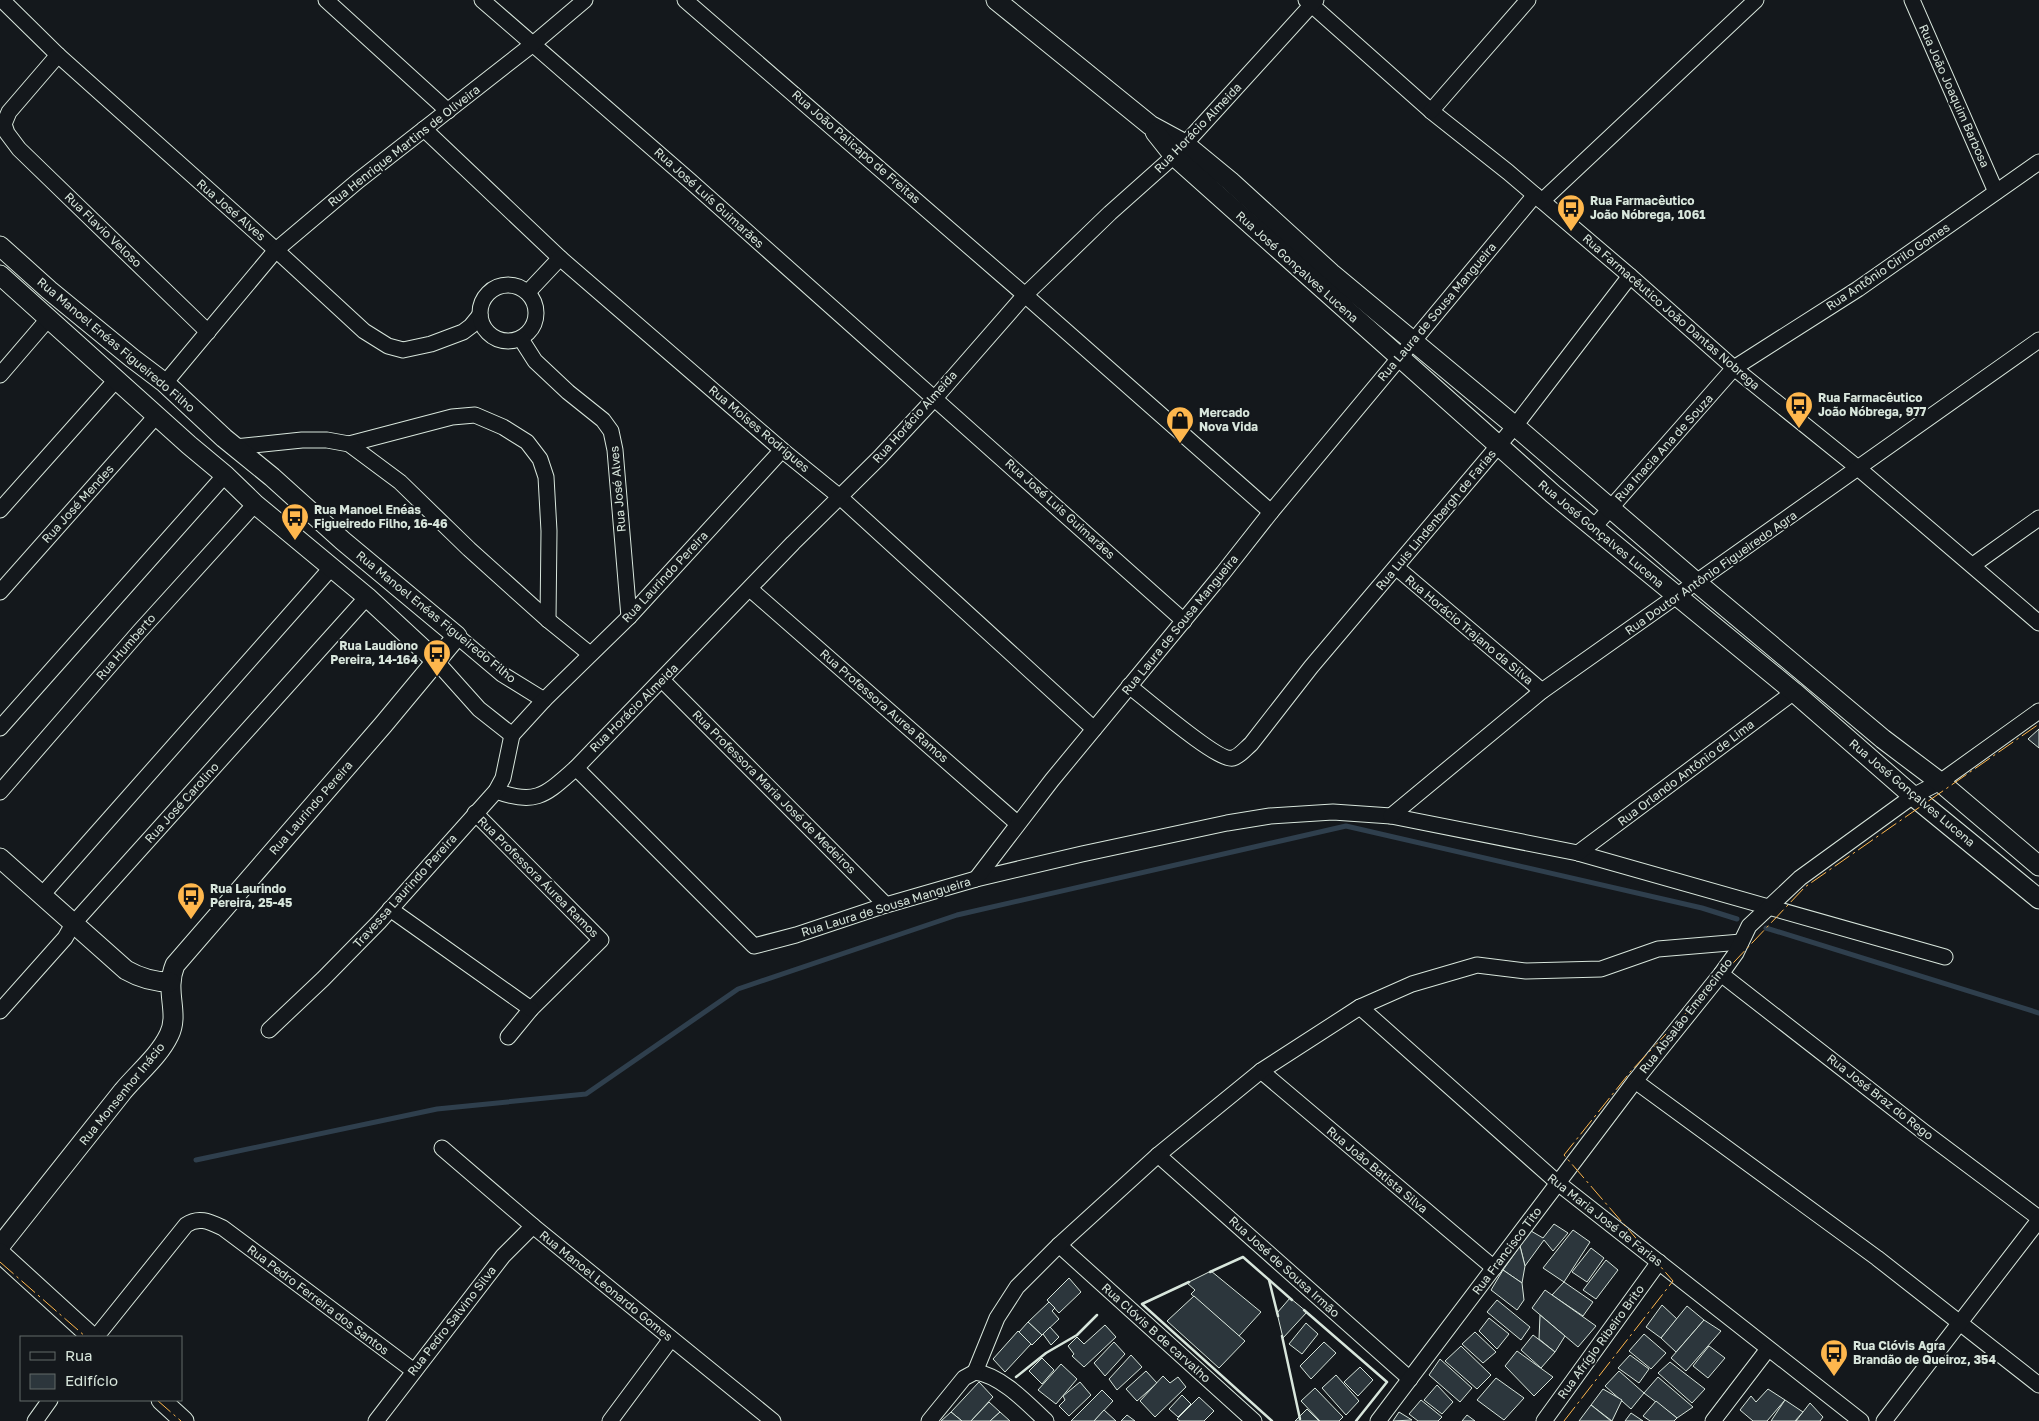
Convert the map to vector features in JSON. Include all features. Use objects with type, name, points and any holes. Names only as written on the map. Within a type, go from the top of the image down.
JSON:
[{"type":"street","name":"Rua José Alves","points":[[2,0],[58,55],[364,331],[392,348],[414,349],[463,332],[480,315]]},
{"type":"street","points":[[326,0],[448,111]]},
{"type":"street","name":"Rua José Luís Guimarães","points":[[482,0],[696,186],[935,398]]},
{"type":"street","name":"Rua Henrique Martins de Oliveira","points":[[276,250],[352,185],[533,44],[584,0]]},
{"type":"street","name":"Rua João Palicapo de Freitas","points":[[686,0],[1271,512]]},
{"type":"street","points":[[996,0],[1180,150]]},
{"type":"street","points":[[1431,111],[1528,0]]},
{"type":"street","name":"Rua Laura de Sousa Mangueira","points":[[576,768],[754,946],[796,935],[886,904],[976,879],[1018,823],[1094,729],[1412,341],[1538,198],[1756,0]]},
{"type":"street","name":"Rua João Joaquim Barbosa","points":[[1912,0],[1996,192]]},
{"type":"street","name":"Rua Horácio Almeida","points":[[496,791],[514,798],[535,797],[556,785],[576,768],[935,398],[1025,295],[1110,213],[1180,150],[1311,2]]},
{"type":"street","name":"Rua Farmacêutico João Dantas Nobrega","points":[[1311,2],[1431,111],[1538,198],[1734,368],[1858,468],[2039,623]]},
{"type":"street","name":"Rua Flavio Veloso","points":[[58,55],[9,112],[4,124],[7,133],[19,149],[208,332]]},
{"type":"street","name":"Rua Moises Rodrigues","points":[[424,129],[560,258],[782,450],[840,497],[1094,729]]},
{"type":"street","name":"Rua José Gonçalves Lucena","points":[[1180,150],[1230,181],[1331,273],[1515,426],[1696,582],[1883,739],[1940,782],[2039,866]]},
{"type":"street","name":"Rua José Gonçalves Lucena","points":[[1180,150],[1399,357],[1497,446],[1593,528],[1794,692],[1913,796],[2039,899]]},
{"type":"street","name":"Rua Antônio Cirilo Gomes","points":[[1734,368],[1858,289],[2039,162]]},
{"type":"street","name":"Rua Manoel Enéas Figueiredo Filho","points":[[0,246],[64,302],[165,383],[235,447],[402,591],[502,674],[544,700]]},
{"type":"street","points":[[165,383],[276,250]]},
{"type":"street","points":[[528,292],[560,258]]},
{"type":"street","name":"Rua Luis Lindenbergh de Farias","points":[[1129,686],[1207,748],[1224,758],[1234,758],[1251,744],[1311,667],[1397,568],[1515,426],[1630,276]]},
{"type":"street","name":"Rua Manoel Enéas Figueiredo Filho","points":[[2,282],[49,318],[116,380],[226,475],[255,504],[367,596],[436,661],[479,709],[512,735]]},
{"type":"street","points":[[507,284],[518,286],[528,292],[534,300],[536,317],[530,332],[521,339],[510,342],[499,340],[489,334],[482,326],[480,315],[481,304],[487,294],[496,287],[507,284]]},
{"type":"street","points":[[0,374],[49,318]]},
{"type":"street","name":"Rua José Alves","points":[[521,339],[535,361],[568,392],[603,420],[611,431],[615,450],[629,617]]},
{"type":"street","name":"Rua Doutor Antônio Figueiredo Agra","points":[[1391,816],[1542,692],[2039,340]]},
{"type":"street","name":"Rua Inacia Ana de Souza","points":[[1593,528],[1734,368]]},
{"type":"street","points":[[0,510],[116,380]]},
{"type":"street","name":"Rua José Luis Guimarães","points":[[935,398],[1184,621]]},
{"type":"street","name":"Rua José Mendes","points":[[0,592],[157,415]]},
{"type":"street","points":[[348,444],[452,417],[475,415],[503,427],[527,442],[540,459],[546,476],[549,531],[548,620]]},
{"type":"street","points":[[235,447],[302,440],[333,440],[348,444],[400,482],[469,549],[548,620],[590,654]]},
{"type":"street","name":"Rua Laurindo Pereira","points":[[544,700],[629,617],[782,450]]},
{"type":"street","points":[[0,728],[226,475]]},
{"type":"street","name":"Rua Humberto","points":[[0,792],[139,632],[255,504]]},
{"type":"street","points":[[1973,565],[2039,518]]},
{"type":"street","points":[[42,895],[332,567]]},
{"type":"street","name":"Rua Horácio Trajano da Silva","points":[[1397,568],[1542,692]]},
{"type":"street","name":"Rua Professora Aurea Ramos","points":[[750,589],[1018,823]]},
{"type":"street","name":"Rua José Carolino","points":[[0,1011],[65,938],[73,924],[367,596]]},
{"type":"street","name":"Rua Laurindo Pereira","points":[[170,982],[175,965],[457,636]]},
{"type":"street","name":"Rua Professora Maria José de Medeiros","points":[[662,680],[886,904]]},
{"type":"street","name":"Rua Orlando Antônio de Lima","points":[[1578,853],[1794,692]]},
{"type":"street","points":[[512,735],[544,700]]},
{"type":"street","name":"Rua Absalão Emerecindo","points":[[1635,1081],[1721,974],[1749,926],[1767,907],[1800,878],[1913,796],[1940,782],[2039,711]]},
{"type":"street","name":"Travessa Laurindo Pereira","points":[[268,1030],[323,979],[390,909],[496,791],[503,778],[512,735]]},
{"type":"street","points":[[976,879],[1226,823],[1270,816],[1333,812],[1391,816],[1578,853],[1944,957]]},
{"type":"street","name":"Rua Professora Áurea Ramos","points":[[475,813],[601,940],[531,1009]]},
{"type":"street","points":[[0,858],[126,970],[139,978],[155,982],[170,982]]},
{"type":"street","points":[[390,909],[531,1009],[508,1037]]},
{"type":"street","points":[[975,1372],[997,1318],[1017,1288],[1059,1245],[1158,1155],[1261,1071],[1360,1007],[1412,984],[1477,965],[1526,971],[1601,969],[1658,949],[1741,942]]},
{"type":"street","name":"Rua José Braz do Rego","points":[[1721,974],[2039,1219]]},
{"type":"street","name":"Rua Monsenhor Inácio","points":[[0,1246],[137,1074],[162,1046],[172,1028],[170,982]]},
{"type":"street","name":"Rua Maria José de Farias","points":[[1360,1007],[1558,1184],[1861,1421]]},
{"type":"street","name":"Rua João Batista Silva","points":[[1261,1071],[1494,1268]]},
{"type":"street","points":[[1635,1081],[1877,1258],[2039,1385]]},
{"type":"street","name":"Rua Francisco Tito","points":[[1378,1421],[1635,1081]]},
{"type":"street","name":"Rua Manoel Leonardo Gomes","points":[[442,1148],[533,1226],[773,1421]]},
{"type":"street","name":"Rua José de Sousa Irmão","points":[[1158,1155],[1410,1379]]},
{"type":"street","name":"Rua Pedro Ferreira dos Santos","points":[[97,1336],[186,1225],[191,1221],[199,1219],[211,1222],[222,1228],[414,1371]]},
{"type":"street","points":[[1884,1421],[2039,1219]]},
{"type":"street","name":"Rua Pedro Salvino Silva","points":[[376,1421],[503,1256],[533,1226]]},
{"type":"street","name":"Rua Clóvis B de carvalho","points":[[1059,1245],[1254,1421]]},
{"type":"street","points":[[0,1253],[91,1336]]},
{"type":"street","name":"Rua Afrígio Ribeiro Brito","points":[[1544,1421],[1659,1262]]},
{"type":"street","points":[[610,1421],[671,1339]]},
{"type":"street","points":[[1713,1421],[1768,1349]]},
{"type":"street","points":[[929,1421],[964,1378],[975,1372],[984,1373],[1015,1393],[1046,1421]]},
{"type":"street","points":[[35,1421],[49,1401]]},
{"type":"street","points":[[162,1401],[184,1421]]},
{"type":"building","points":[[2039,729],[2039,748],[2028,739]]},
{"type":"building","points":[[1554,1224],[1568,1233],[1553,1251],[1544,1240],[1525,1266],[1520,1246],[1531,1231],[1543,1238]]},
{"type":"building","points":[[1573,1230],[1590,1242],[1564,1282],[1543,1268]]},
{"type":"building","points":[[1520,1246],[1525,1266],[1522,1283],[1503,1270]]},
{"type":"building","points":[[1591,1248],[1604,1258],[1587,1282],[1572,1272]]},
{"type":"building","points":[[1606,1260],[1618,1270],[1596,1299],[1583,1290]]},
{"type":"building","points":[[1503,1270],[1522,1283],[1524,1300],[1517,1310],[1491,1290]]},
{"type":"building","points":[[1211,1271],[1261,1312],[1239,1336],[1191,1294],[1195,1290],[1187,1283]]},
{"type":"building","points":[[1069,1278],[1081,1292],[1059,1313],[1047,1300]]},
{"type":"building","points":[[1564,1282],[1593,1302],[1583,1316],[1552,1295]]},
{"type":"building","points":[[1545,1290],[1596,1326],[1578,1347],[1532,1308]]},
{"type":"building","points":[[1194,1296],[1245,1341],[1219,1368],[1167,1321]]},
{"type":"building","points":[[1290,1298],[1307,1312],[1283,1338],[1277,1313]]},
{"type":"building","points":[[1497,1300],[1530,1327],[1521,1340],[1487,1312]]},
{"type":"building","points":[[1049,1302],[1055,1308],[1052,1311],[1059,1319],[1042,1335],[1028,1322]]},
{"type":"building","points":[[1662,1305],[1677,1319],[1661,1338],[1646,1327]]},
{"type":"building","points":[[1687,1306],[1704,1320],[1676,1352],[1661,1338]]},
{"type":"building","points":[[1540,1315],[1565,1336],[1555,1352],[1539,1339]]},
{"type":"building","points":[[1489,1318],[1509,1334],[1497,1349],[1479,1331]]},
{"type":"building","points":[[1704,1320],[1721,1331],[1686,1371],[1671,1358]]},
{"type":"building","points":[[1028,1322],[1042,1335],[1032,1345],[1019,1332]]},
{"type":"building","points":[[1306,1323],[1318,1334],[1302,1354],[1289,1344]]},
{"type":"building","points":[[1105,1325],[1116,1337],[1084,1367],[1072,1356],[1074,1354],[1068,1346],[1077,1337],[1084,1344]]},
{"type":"building","points":[[1050,1327],[1059,1337],[1051,1345],[1043,1334]]},
{"type":"building","points":[[1018,1331],[1031,1344],[1005,1372],[993,1359]]},
{"type":"building","points":[[1475,1332],[1496,1352],[1483,1363],[1462,1344]]},
{"type":"building","points":[[1644,1334],[1666,1353],[1651,1369],[1629,1351]]},
{"type":"building","points":[[1533,1335],[1555,1352],[1541,1368],[1521,1350]]},
{"type":"building","points":[[1114,1342],[1125,1354],[1105,1376],[1094,1363]]},
{"type":"building","points":[[1324,1342],[1336,1353],[1311,1379],[1300,1366]]},
{"type":"building","points":[[1461,1346],[1491,1375],[1477,1389],[1445,1361]]},
{"type":"building","points":[[1709,1346],[1725,1358],[1708,1378],[1693,1366]]},
{"type":"building","points":[[1517,1351],[1553,1377],[1534,1396],[1505,1366]]},
{"type":"building","points":[[1131,1355],[1142,1367],[1117,1390],[1109,1379]]},
{"type":"building","points":[[1630,1355],[1649,1369],[1639,1383],[1618,1368]]},
{"type":"building","points":[[1042,1358],[1054,1370],[1042,1384],[1029,1371]]},
{"type":"building","points":[[1440,1359],[1472,1388],[1460,1402],[1429,1375]]},
{"type":"building","points":[[1670,1362],[1705,1389],[1692,1403],[1658,1373]]},
{"type":"building","points":[[1061,1364],[1077,1379],[1056,1404],[1038,1390]]},
{"type":"building","points":[[1360,1367],[1373,1380],[1358,1396],[1344,1382]]},
{"type":"building","points":[[1146,1371],[1157,1383],[1137,1401],[1126,1389]]},
{"type":"building","points":[[1619,1371],[1644,1393],[1631,1409],[1605,1386]]},
{"type":"building","points":[[1336,1375],[1359,1401],[1346,1415],[1322,1388]]},
{"type":"building","points":[[1163,1376],[1170,1383],[1178,1377],[1186,1387],[1155,1417],[1140,1401]]},
{"type":"building","points":[[1658,1377],[1693,1407],[1677,1418],[1644,1393]]},
{"type":"building","points":[[1496,1378],[1524,1398],[1504,1420],[1477,1400]]},
{"type":"building","points":[[979,1382],[993,1397],[971,1421],[962,1421],[951,1412]]},
{"type":"building","points":[[1080,1382],[1091,1395],[1069,1416],[1059,1406],[1065,1400],[1063,1396]]},
{"type":"building","points":[[1437,1385],[1453,1402],[1442,1414],[1424,1400]]},
{"type":"building","points":[[1315,1388],[1343,1417],[1339,1421],[1320,1421],[1301,1401]]},
{"type":"building","points":[[1603,1389],[1622,1400],[1612,1421],[1591,1405]]},
{"type":"building","points":[[1768,1389],[1785,1400],[1767,1421],[1753,1421],[1740,1410],[1751,1396],[1756,1402]]},
{"type":"building","points":[[1102,1390],[1113,1401],[1094,1421],[1071,1421]]},
{"type":"building","points":[[1182,1395],[1191,1404],[1178,1417],[1169,1409]]},
{"type":"building","points":[[1199,1397],[1214,1411],[1204,1421],[1180,1421],[1177,1419]]},
{"type":"building","points":[[1421,1400],[1442,1417],[1438,1421],[1418,1421],[1409,1414]]},
{"type":"building","points":[[1785,1400],[1803,1412],[1795,1421],[1771,1421]]},
{"type":"building","points":[[1656,1401],[1677,1418],[1674,1421],[1650,1421],[1643,1416]]},
{"type":"building","points":[[989,1402],[1000,1412],[990,1421],[971,1421]]},
{"type":"building","points":[[1810,1403],[1823,1417],[1820,1421],[1796,1421]]},
{"type":"building","points":[[1591,1405],[1611,1421],[1579,1421]]},
{"type":"building","points":[[1307,1409],[1319,1421],[1295,1421]]},
{"type":"building","points":[[1104,1410],[1116,1421],[1094,1421]]},
{"type":"building","points":[[951,1412],[962,1421],[941,1421]]},
{"type":"building","points":[[1000,1412],[1010,1421],[990,1421]]},
{"type":"building","points":[[1399,1412],[1412,1420],[1393,1421]]},
{"type":"building","points":[[1631,1413],[1643,1421],[1625,1421]]},
{"type":"building","points":[[1127,1415],[1135,1421],[1121,1421]]},
{"type":"building","points":[[1467,1415],[1475,1421],[1462,1421]]},
{"type":"waterway","points":[[196,1160],[437,1109],[586,1094],[738,989],[957,915],[1346,826],[1702,908],[1737,919]]},
{"type":"waterway","points":[[1766,928],[2039,1013]]},
{"type":"wall","points":[[1210,1272],[1243,1257],[1292,1300]]},
{"type":"wall","points":[[1269,1280],[1278,1316]]},
{"type":"wall","points":[[1189,1282],[1142,1304],[1272,1421]]},
{"type":"wall","points":[[1304,1310],[1387,1382],[1356,1421]]},
{"type":"wall","points":[[1016,1377],[1046,1353],[1077,1335],[1097,1315]]},
{"type":"wall","points":[[1282,1336],[1300,1419]]},
{"type":"power","points":[[1564,1421],[1673,1281],[1564,1155],[1631,1071],[1805,887],[2039,724]]},
{"type":"power","points":[[0,1262],[85,1336]]},
{"type":"power","points":[[158,1401],[181,1421]]},
{"type":"place","name":"Rua Farmacêutico João Nóbrega, 1061","points":[[1571,232]]},
{"type":"place","name":"Rua Farmacêutico João Nóbrega, 977","points":[[1799,429]]},
{"type":"place","name":"Mercado Nova Vida","points":[[1180,444]]},
{"type":"place","name":"Rua Manoel Enéas Figueiredo Filho, 16-46","points":[[295,541]]},
{"type":"place","name":"Rua Laudiono Pereira, 14-164","points":[[437,677]]},
{"type":"place","name":"Rua Laurindo Pereira, 25-45","points":[[191,920]]},
{"type":"place","name":"Rua Clóvis Agra Brandão de Queiroz, 354","points":[[1834,1377]]}]
